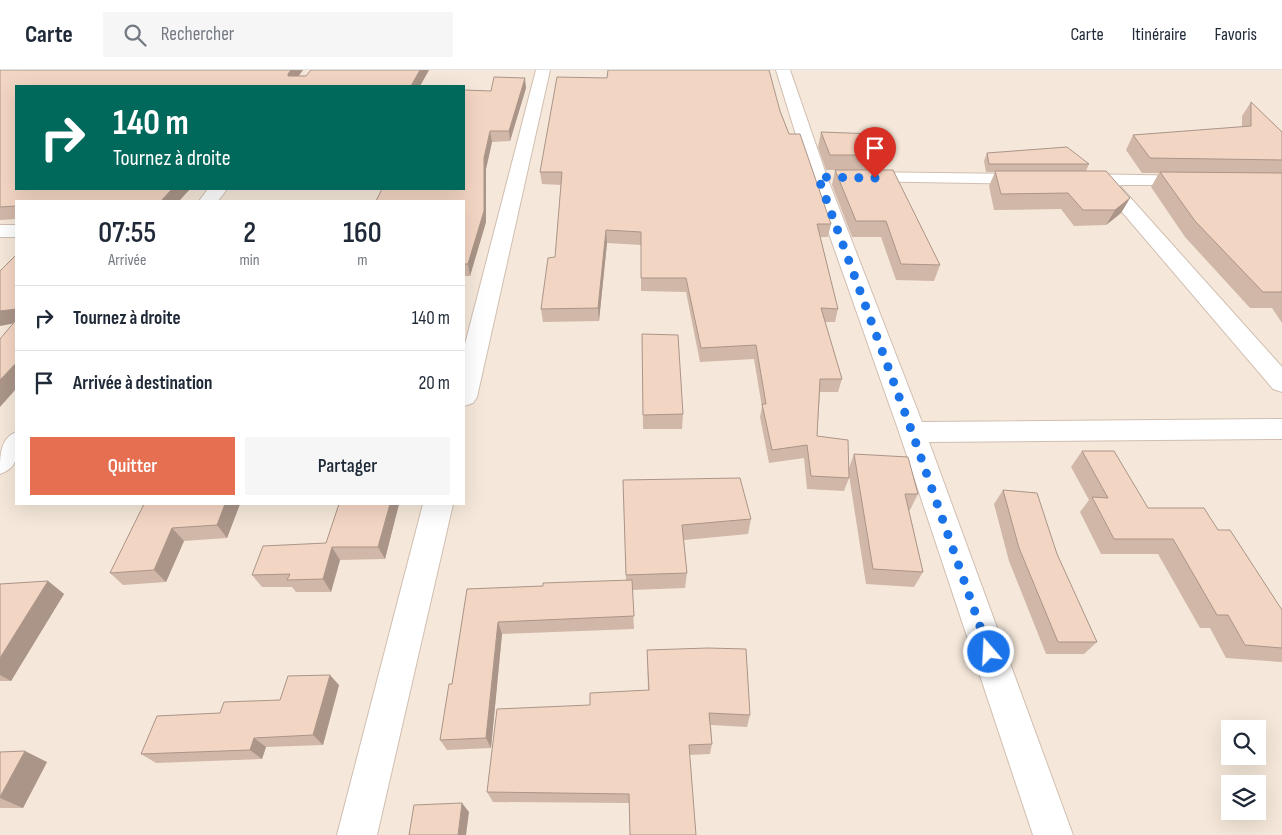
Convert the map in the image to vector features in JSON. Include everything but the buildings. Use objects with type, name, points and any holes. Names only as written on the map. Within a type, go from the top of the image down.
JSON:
[{"type":"street","points":[[465,393],[543,70]]},
{"type":"street","points":[[783,70],[834,177],[912,432],[1053,835]]},
{"type":"street","points":[[834,177],[1213,180]]},
{"type":"street","points":[[1104,179],[1282,383]]},
{"type":"street","points":[[209,200],[217,190]]},
{"type":"street","points":[[0,231],[15,231]]},
{"type":"street","points":[[912,432],[1282,430]]},
{"type":"street","points":[[357,835],[438,505]]},
{"type":"shaded area","points":[[0,70],[1282,70],[1282,835],[0,835]]},
{"type":"route","points":[[875,178],[818,177],[912,432],[989,652]]}]
